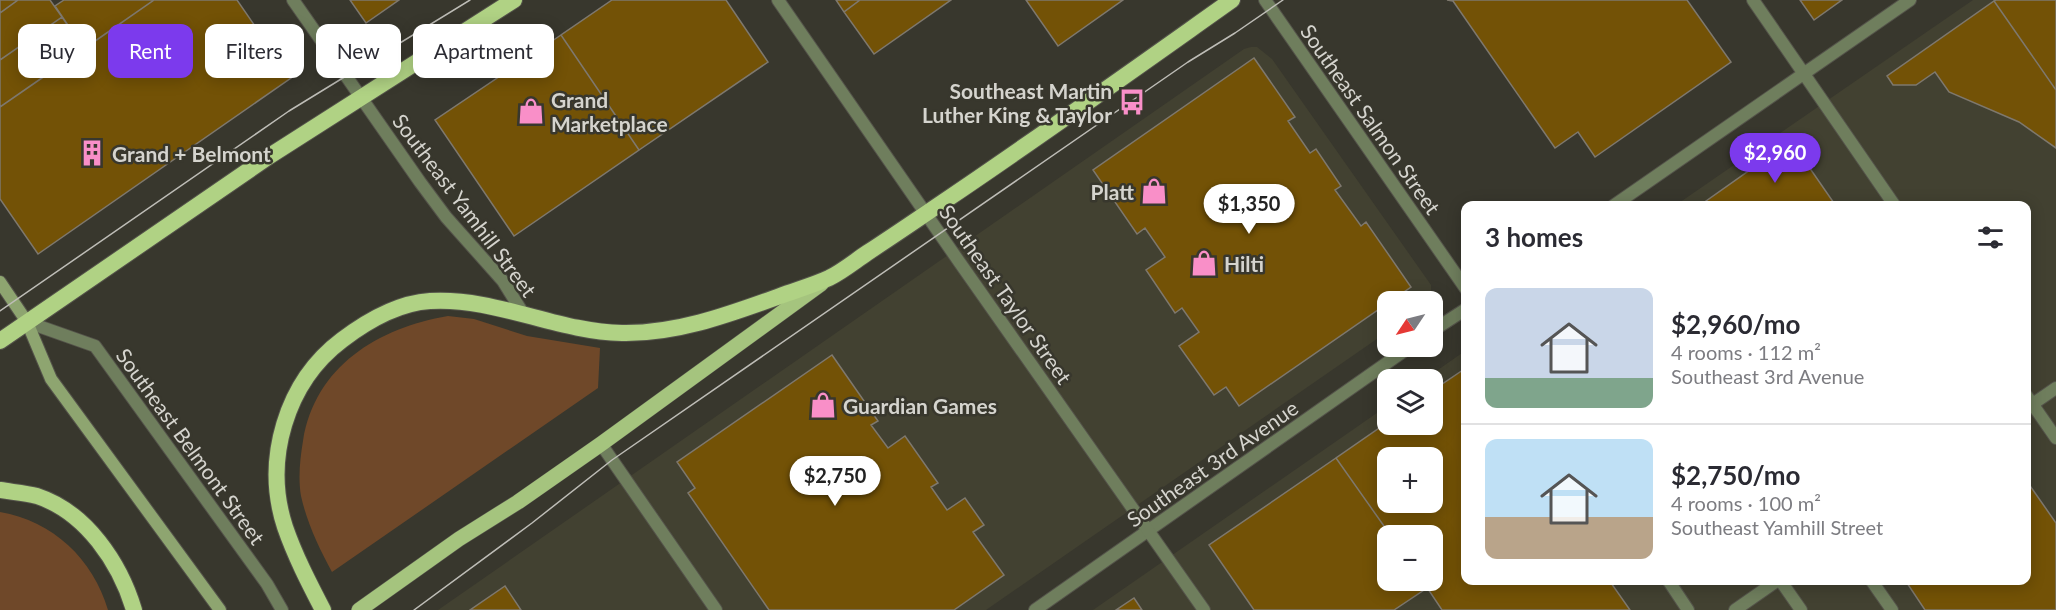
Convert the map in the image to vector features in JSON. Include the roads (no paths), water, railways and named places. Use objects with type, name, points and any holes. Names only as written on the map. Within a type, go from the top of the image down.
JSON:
[{"type":"highway","points":[[0,341],[268,157],[514,0]]},
{"type":"highway","points":[[323,610],[298,561],[284,524],[277,484],[278,450],[286,415],[304,380],[331,348],[362,324],[395,309],[428,301],[467,302],[580,329],[621,333],[656,332],[730,314],[831,277],[1232,0]]},
{"type":"highway","points":[[0,490],[37,496],[61,508],[81,522],[101,545],[116,568],[134,610]]},
{"type":"main road","points":[[359,610],[459,539],[518,502],[601,444],[831,277]]},
{"type":"main road","points":[[0,282],[27,322],[51,379],[220,610]]},
{"type":"street","name":"Southeast Yamhill Street","points":[[293,0],[446,217],[503,281],[524,315]]},
{"type":"street","name":"Southeast Taylor Street","points":[[778,0],[1204,610]]},
{"type":"street","name":"Southeast Salmon Street","points":[[1265,0],[1461,282]]},
{"type":"street","points":[[1753,0],[1892,201]]},
{"type":"street","points":[[1620,201],[1910,0]]},
{"type":"street","points":[[1443,325],[1461,312]]},
{"type":"street","name":"Southeast Belmont Street","points":[[27,322],[95,346],[267,584],[282,610]]},
{"type":"street","name":"Southeast 3rd Avenue","points":[[1035,610],[1395,357]]},
{"type":"street","points":[[2031,402],[2056,388]]},
{"type":"street","points":[[2031,406],[2056,438]]},
{"type":"street","points":[[601,444],[716,610]]},
{"type":"street","points":[[1671,585],[1688,610]]},
{"type":"street","points":[[1736,610],[1772,585]]},
{"type":"street","points":[[1783,585],[1801,610]]},
{"type":"street","points":[[1874,585],[1892,610]]},
{"type":"tram line","points":[[0,311],[289,111],[470,0]]},
{"type":"tram line","points":[[414,610],[532,523],[612,460],[1188,62],[1283,0]]},
{"type":"place","name":"Southeast Martin Luther King & Taylor","points":[[1132,102]]},
{"type":"place","name":"Grand Marketplace","points":[[531,111]]},
{"type":"place","name":"Grand + Belmont","points":[[92,153]]},
{"type":"place","name":"Platt","points":[[1154,191]]},
{"type":"place","name":"Hilti","points":[[1204,263]]},
{"type":"place","name":"Guardian Games","points":[[823,405]]}]
